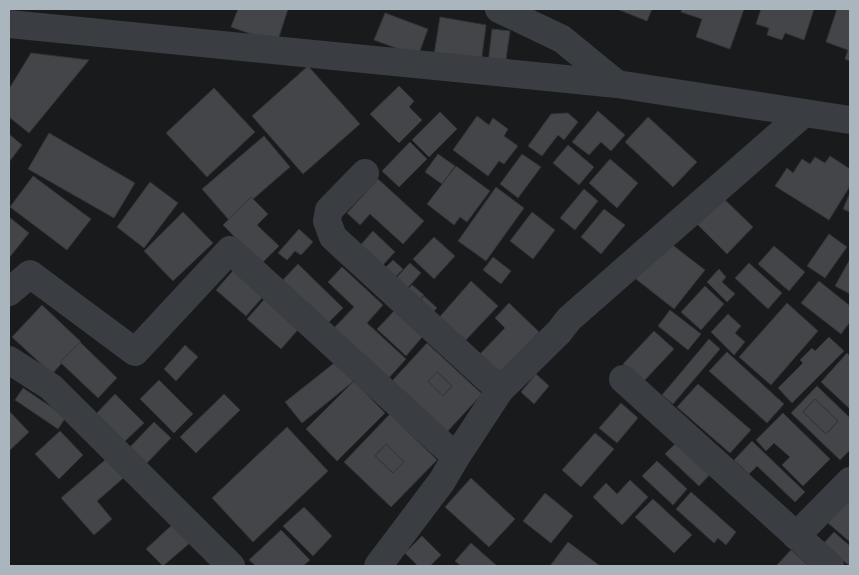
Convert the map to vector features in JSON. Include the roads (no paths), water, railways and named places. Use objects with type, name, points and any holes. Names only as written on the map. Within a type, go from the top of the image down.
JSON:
[{"type":"street","points":[[499,9],[562,39],[616,84]]},
{"type":"street","points":[[9,24],[616,84],[850,120]]},
{"type":"street","points":[[378,566],[442,481],[500,390],[559,332],[568,319],[804,113]]},
{"type":"street","points":[[365,173],[329,210],[327,222],[333,237],[500,390]]},
{"type":"street","points":[[9,292],[30,274],[135,352],[230,250],[456,457]]},
{"type":"street","points":[[9,360],[51,387],[231,566]]},
{"type":"street","points":[[623,379],[830,566]]},
{"type":"street","points":[[796,536],[850,481]]}]
